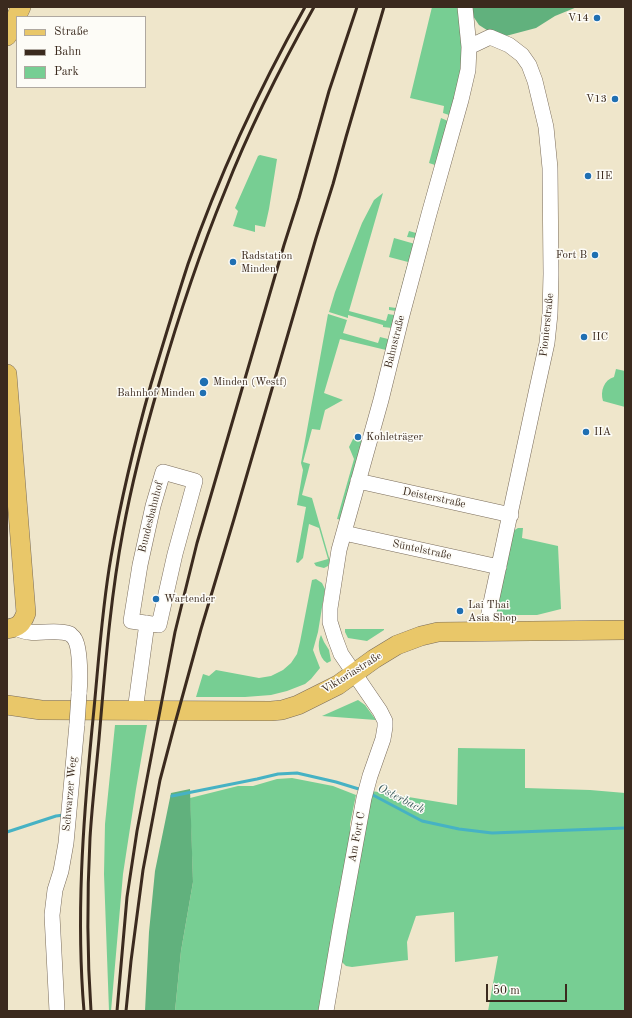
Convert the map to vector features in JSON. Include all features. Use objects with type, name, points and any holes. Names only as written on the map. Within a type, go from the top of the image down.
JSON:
[{"type":"main road","points":[[7,36],[16,17]]},
{"type":"main road","points":[[7,374],[12,512],[26,613],[22,622],[10,628]]},
{"type":"main road","name":"Viktoriastraße","points":[[7,705],[41,710],[282,710],[298,705],[338,685],[354,672],[397,645],[421,636],[438,632],[625,630]]},
{"type":"street","name":"Pionierstraße","points":[[466,14],[476,30],[509,45],[522,55],[529,65],[535,80],[546,126],[550,168],[551,274],[550,314],[547,343],[489,612],[488,632]]},
{"type":"street","name":"Bahnstraße","points":[[354,672],[341,654],[330,622],[330,608],[339,550],[381,400],[402,315],[461,100],[468,70],[469,47],[466,14]]},
{"type":"street","points":[[469,47],[490,37]]},
{"type":"street","name":"Bundesbahnhof","points":[[163,472],[195,480],[175,554],[160,625],[147,623],[131,621],[140,565],[153,506],[163,472]]},
{"type":"street","name":"Deisterstraße","points":[[358,481],[511,515]]},
{"type":"street","name":"Süntelstraße","points":[[344,533],[499,567]]},
{"type":"street","points":[[135,711],[147,623]]},
{"type":"street","name":"Schwarzer Weg","points":[[10,628],[29,632],[62,632],[70,635],[74,638],[77,645],[79,659],[80,684],[66,843],[52,915],[57,1011]]},
{"type":"street","name":"Am Fort C","points":[[326,1011],[365,793],[383,739],[385,727],[385,722],[380,711],[354,672]]},
{"type":"green space","points":[[432,7],[459,7],[462,70],[453,113],[449,115],[443,113],[444,106],[410,98]]},
{"type":"green space","points":[[472,7],[577,7],[555,16],[536,28],[502,37],[479,25],[473,16]]},
{"type":"green space","points":[[441,118],[448,121],[416,238],[407,237],[409,231],[416,233],[435,165],[429,163]]},
{"type":"green space","points":[[260,155],[277,159],[265,227],[255,225],[255,232],[233,226],[238,211],[235,208],[258,156]]},
{"type":"green space","points":[[383,193],[349,311],[386,321],[388,314],[394,315],[396,317],[392,328],[383,327],[383,325],[348,315],[348,318],[329,312],[335,292],[362,223],[374,200]]},
{"type":"green space","points":[[394,238],[415,244],[396,311],[389,310],[389,307],[396,308],[408,262],[389,257]]},
{"type":"green space","points":[[328,314],[347,320],[343,333],[378,343],[380,337],[390,341],[386,350],[340,339],[324,393],[343,400],[325,410],[320,430],[312,429],[303,462],[310,464],[302,495],[312,498],[330,561],[328,566],[324,568],[316,566],[314,563],[328,559],[319,528],[309,524],[303,558],[298,563],[296,562],[306,507],[297,505],[303,470],[301,463]]},
{"type":"green space","points":[[616,369],[625,371],[625,407],[603,401],[602,397],[605,383],[614,377]]},
{"type":"green space","points":[[358,435],[362,436],[363,441],[342,520],[337,519],[354,459],[349,447],[353,439]]},
{"type":"green space","points":[[518,528],[523,528],[522,538],[558,546],[561,609],[537,615],[497,615],[496,613],[513,531]]},
{"type":"green space","points":[[316,579],[322,583],[325,589],[318,632],[313,650],[320,668],[311,679],[305,684],[271,695],[245,697],[196,697],[203,674],[209,676],[216,670],[259,678],[271,676],[283,670],[291,663],[297,654],[312,580]]},
{"type":"green space","points":[[345,629],[384,630],[367,641],[348,638]]},
{"type":"green space","points":[[321,635],[329,650],[331,661],[327,663],[320,654],[319,650]]},
{"type":"green space","points":[[358,700],[365,705],[376,720],[322,716]]},
{"type":"green space","points":[[115,725],[147,725],[123,874],[111,1011],[109,1011],[104,874],[105,824]]},
{"type":"green space","points":[[458,748],[525,749],[525,788],[590,790],[625,793],[625,1011],[488,1011],[498,956],[455,962],[454,912],[416,916],[407,942],[408,960],[352,967],[346,966],[340,960],[372,791],[457,805]]},
{"type":"green space","points":[[292,778],[333,786],[356,795],[350,824],[350,839],[336,907],[320,1011],[175,1011],[181,951],[193,882],[190,798],[238,786],[253,786],[277,779]]},
{"type":"green space","points":[[190,789],[193,882],[181,951],[175,1011],[145,1011],[149,932],[155,871],[171,793]]},
{"type":"waterway","name":"Osterbach","points":[[172,796],[278,774],[297,773],[362,790]]},
{"type":"waterway","name":"Osterbach","points":[[371,794],[422,821],[459,829],[492,833],[625,828]]},
{"type":"waterway","name":"Osterbach","points":[[7,832],[56,816],[64,815]]},
{"type":"railway","points":[[84,1011],[81,940],[83,835],[105,600],[111,557],[124,492],[151,384],[183,279],[200,231],[241,133],[272,69],[305,7]]},
{"type":"railway","points":[[91,1011],[88,925],[88,881],[91,826],[111,609],[118,557],[130,494],[166,359],[206,238],[255,120],[314,7]]},
{"type":"railway","points":[[117,1011],[127,897],[137,831],[175,632],[197,543],[329,91],[357,7]]},
{"type":"railway","points":[[126,1011],[143,870],[160,780],[201,629],[384,7]]},
{"type":"place","name":"V14","points":[[597,18]]},
{"type":"place","name":"V13","points":[[615,99]]},
{"type":"place","name":"IIE","points":[[588,176]]},
{"type":"place","name":"Fort B","points":[[595,255]]},
{"type":"place","name":"Radstation Minden","points":[[233,262]]},
{"type":"place","name":"IIC","points":[[584,337]]},
{"type":"place","name":"Minden (Westf)","points":[[204,382]]},
{"type":"place","name":"Bahnhof Minden","points":[[203,393]]},
{"type":"place","name":"IIA","points":[[586,432]]},
{"type":"place","name":"Kohleträger","points":[[358,437]]},
{"type":"place","name":"Wartender","points":[[156,599]]},
{"type":"place","name":"Lai Thai Asia Shop","points":[[460,611]]}]
